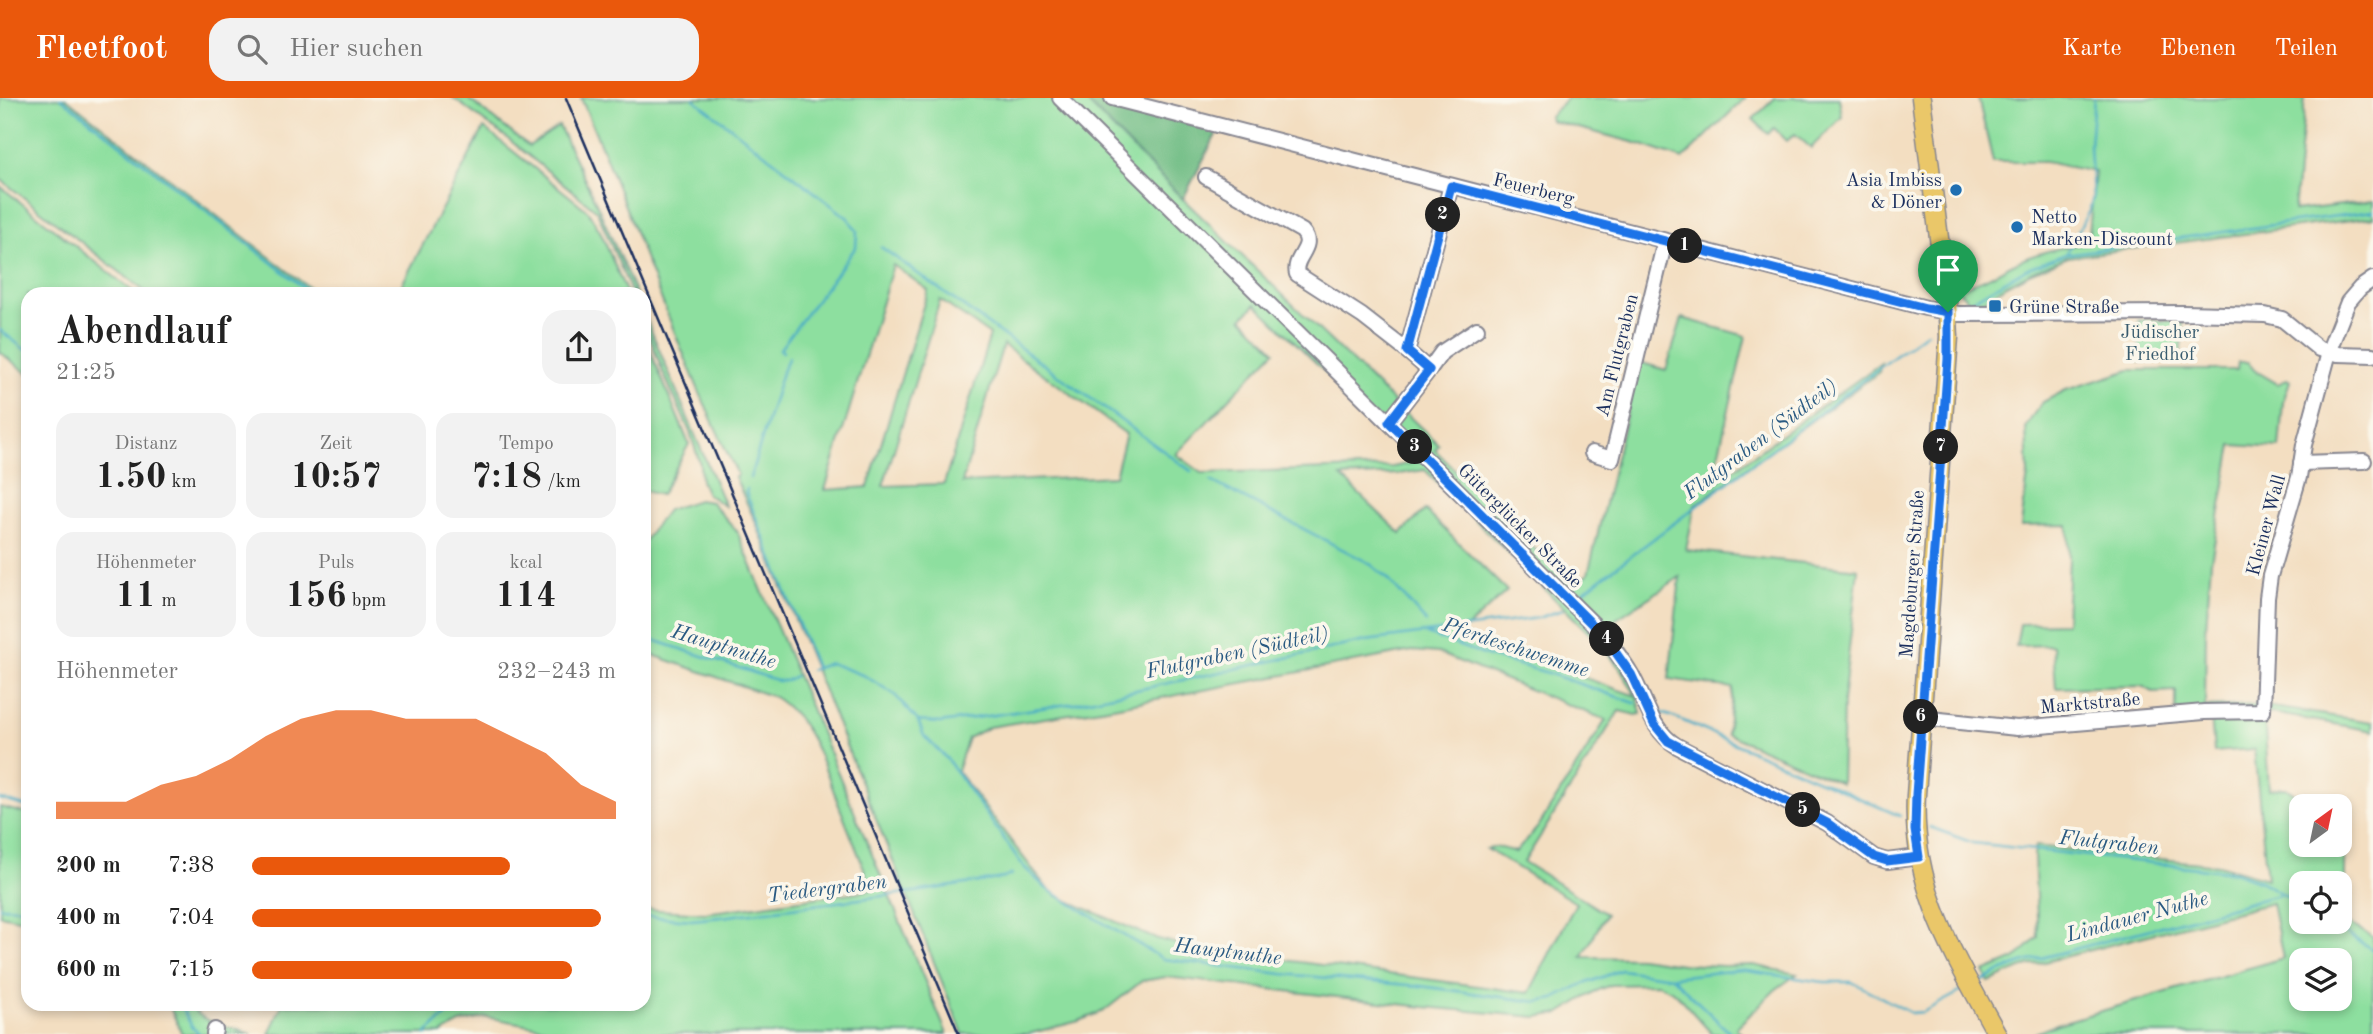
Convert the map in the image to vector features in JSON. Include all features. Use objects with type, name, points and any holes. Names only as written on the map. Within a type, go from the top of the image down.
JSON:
[{"type":"main road","name":"Magdeburger Straße","points":[[1921,98],[1948,312],[1947,372],[1915,822],[1925,885],[1939,923],[1997,1034]]},
{"type":"street","name":"Güterglücker Straße","points":[[1060,98],[1595,626],[1615,649],[1639,688],[1659,732],[1668,741],[1827,823],[1874,857],[1887,861],[1919,857]]},
{"type":"street","name":"Feuerberg","points":[[1112,98],[1948,312]]},
{"type":"street","points":[[1206,177],[1302,231],[1306,235],[1307,245],[1296,265],[1297,274],[1362,316],[1429,370]]},
{"type":"street","points":[[1407,351],[1451,186]]},
{"type":"street","name":"Am Flutgraben","points":[[1592,453],[1612,459],[1665,241]]},
{"type":"street","name":"Kleiner Wall","points":[[2263,711],[2267,589],[2329,353],[2348,302],[2360,288],[2373,279]]},
{"type":"street","points":[[1948,312],[2265,315],[2281,319],[2316,347],[2329,353],[2373,355]]},
{"type":"street","points":[[1389,422],[1442,352],[1477,329]]},
{"type":"street","points":[[2301,463],[2364,461]]},
{"type":"street","name":"Marktstraße","points":[[1921,718],[2017,728],[2204,712],[2263,711]]},
{"type":"green space","points":[[0,98],[66,98],[308,287],[139,287],[0,179]]},
{"type":"green space","points":[[453,98],[467,98],[529,146],[559,126],[633,287],[629,287],[597,211]]},
{"type":"green space","points":[[581,98],[1083,98],[1183,199],[1439,445],[1435,450],[1572,586],[1588,574],[1639,362],[1666,370],[1682,318],[1746,336],[1711,486],[1881,363],[1879,372],[1695,505],[1686,550],[1858,569],[1843,702],[1841,783],[1727,734],[1733,688],[1669,679],[1680,577],[1609,624],[1623,643],[1653,698],[1637,697],[1641,714],[1619,711],[1524,862],[1606,914],[1582,957],[1640,958],[1724,966],[1753,965],[1797,974],[1775,990],[1736,1028],[1742,1034],[1712,1034],[1679,997],[1658,984],[1611,985],[1560,1013],[1537,1017],[1424,1007],[1166,977],[1142,981],[1104,1011],[1079,1021],[1028,1034],[963,1034],[735,477],[738,475],[695,382]],"holes":[[[893,265],[928,290],[868,487],[825,490]],[[940,300],[990,335],[944,484],[883,486]],[[1256,304],[1417,462],[1393,467],[1202,473],[1176,454],[1275,351],[1242,318]],[[1003,345],[1126,434],[1115,476],[962,483]],[[1425,470],[1597,641],[1620,668],[1636,696],[1460,634],[1507,591],[1425,510],[1401,534],[1341,477]],[[1412,651],[1438,653],[1606,720],[1538,827],[1516,852],[1498,847],[1487,849],[1576,903],[1529,993],[1189,947],[1151,937],[1057,896],[1047,888],[957,771],[968,738],[989,727],[1113,707]]]},
{"type":"green space","points":[[1083,98],[1092,98],[1218,131],[1183,199]]},
{"type":"green space","points":[[1567,98],[1745,98],[1683,159],[1636,143],[1552,121],[1549,117]]},
{"type":"green space","points":[[1775,98],[1839,98],[1842,117],[1811,148],[1795,134],[1787,141],[1774,128],[1768,134],[1753,119]]},
{"type":"green space","points":[[1978,98],[2305,98],[2294,211],[2373,201],[2373,217],[2068,257],[2004,286],[1984,301],[1968,301],[1957,288],[1980,281],[2031,256],[2088,243],[2095,172],[2045,162],[1993,162]]},
{"type":"green space","points":[[484,128],[588,211],[601,233],[624,287],[401,287]]},
{"type":"green space","points":[[0,186],[127,287],[21,287],[21,368],[0,352]]},
{"type":"green space","name":"Jüdischer Friedhof","points":[[2139,320],[2183,321],[2180,362],[2139,362]]},
{"type":"green space","points":[[651,331],[725,506],[707,494],[701,481],[700,464],[690,432],[651,340]]},
{"type":"green space","points":[[651,353],[689,444],[661,495],[651,493]]},
{"type":"green space","points":[[2238,362],[2248,362],[2256,371],[2278,384],[2287,379],[2290,381],[2283,402],[2279,448],[2232,445],[2211,561],[2206,628],[2205,707],[2259,705],[2373,722],[2373,731],[2273,713],[2264,714],[2269,789],[2286,788],[2295,794],[2289,794],[2289,858],[2345,858],[2345,871],[2289,871],[2289,934],[2352,934],[2352,925],[2373,937],[2373,1034],[2034,1034],[2057,1024],[2283,958],[2272,903],[2021,968],[1989,982],[1984,972],[2015,959],[2038,937],[2034,855],[2036,846],[2218,865],[2267,879],[2254,749],[2214,752],[2211,715],[2176,710],[2176,691],[2153,692],[2142,686],[2056,688],[2053,645],[2016,646],[2020,624],[2066,623],[2069,558],[2068,525],[2021,526],[2028,474],[2026,428],[2043,402],[2066,390],[2130,370],[2237,370]]},
{"type":"green space","points":[[698,500],[711,502],[737,531],[947,1034],[577,1034],[486,1017],[460,1023],[441,1034],[269,1034],[279,1011],[651,1011],[651,909],[705,913],[872,890],[817,749],[799,720],[787,707],[774,697],[651,654],[651,532],[667,510]]},
{"type":"green space","points":[[0,807],[21,812],[21,920],[0,915]]},
{"type":"green space","points":[[172,1011],[195,1011],[209,1021],[252,1034],[182,1034]]},
{"type":"waterway","points":[[61,98],[303,287]]},
{"type":"waterway","points":[[2067,252],[2090,209],[2093,197],[2090,145],[2094,98]]},
{"type":"waterway","points":[[694,99],[848,218],[857,231],[856,247],[780,349],[783,352]]},
{"type":"waterway","name":"Flutgraben (Südteil)","points":[[1970,301],[2026,269],[2066,254],[2373,211]]},
{"type":"waterway","points":[[881,247],[1191,471]]},
{"type":"waterway","name":"Hauptnuthe","points":[[0,330],[21,346]]},
{"type":"waterway","name":"Flutgraben (Südteil)","points":[[1579,595],[1927,332]]},
{"type":"waterway","points":[[750,478],[789,357]]},
{"type":"waterway","points":[[1211,481],[1369,563],[1387,578],[1426,622]]},
{"type":"waterway","points":[[747,489],[746,493],[816,668]]},
{"type":"waterway","name":"Flutgraben (Südteil)","points":[[918,721],[940,723],[1075,703],[1366,641],[1538,618],[1562,610]]},
{"type":"waterway","name":"Pferdeschwemme","points":[[1427,634],[1635,703]]},
{"type":"waterway","name":"Hauptnuthe","points":[[651,639],[779,681],[795,676]]},
{"type":"waterway","name":"Hauptnuthe","points":[[811,670],[830,663],[865,676],[894,694],[918,721],[924,736],[947,759],[1024,867],[1047,889],[1163,959],[1283,974],[1420,986],[1538,1002],[1554,999],[1621,970],[1672,977],[1740,970],[1824,982],[1852,982],[1911,1013],[1923,1012],[1962,991]]},
{"type":"waterway","name":"Lindauer Nuthe","points":[[1659,712],[1900,816]]},
{"type":"waterway","name":"Tiedergraben","points":[[0,799],[21,805]]},
{"type":"waterway","name":"Flutgraben","points":[[1930,827],[1973,843],[2234,872],[2262,882],[2289,898]]},
{"type":"waterway","name":"Tiedergraben","points":[[651,917],[692,920],[721,917],[921,891],[1004,878],[1012,874]]},
{"type":"waterway","name":"Lindauer Nuthe","points":[[1981,982],[2022,963],[2282,894]]},
{"type":"waterway","points":[[0,907],[21,908]]},
{"type":"waterway","name":"Lindauer Nuthe","points":[[2347,934],[2373,950]]},
{"type":"waterway","points":[[1673,978],[1731,1034]]},
{"type":"waterway","points":[[183,1011],[200,1034]]},
{"type":"waterway","points":[[426,1034],[451,1011]]},
{"type":"railway","points":[[566,98],[645,287]]},
{"type":"railway","points":[[651,300],[959,1034]]},
{"type":"place","name":"Asia Imbiss & Döner","points":[[1956,190]]},
{"type":"place","name":"Netto Marken-Discount","points":[[2017,227]]},
{"type":"place","name":"Grüne Straße","points":[[1995,306]]},
{"type":"route","points":[[1451,186],[1948,312],[1948,359],[1914,815],[1919,857],[1887,861],[1874,857],[1827,823],[1668,741],[1654,724],[1631,674],[1604,636],[1389,422],[1429,370],[1407,351],[1451,186]]}]
